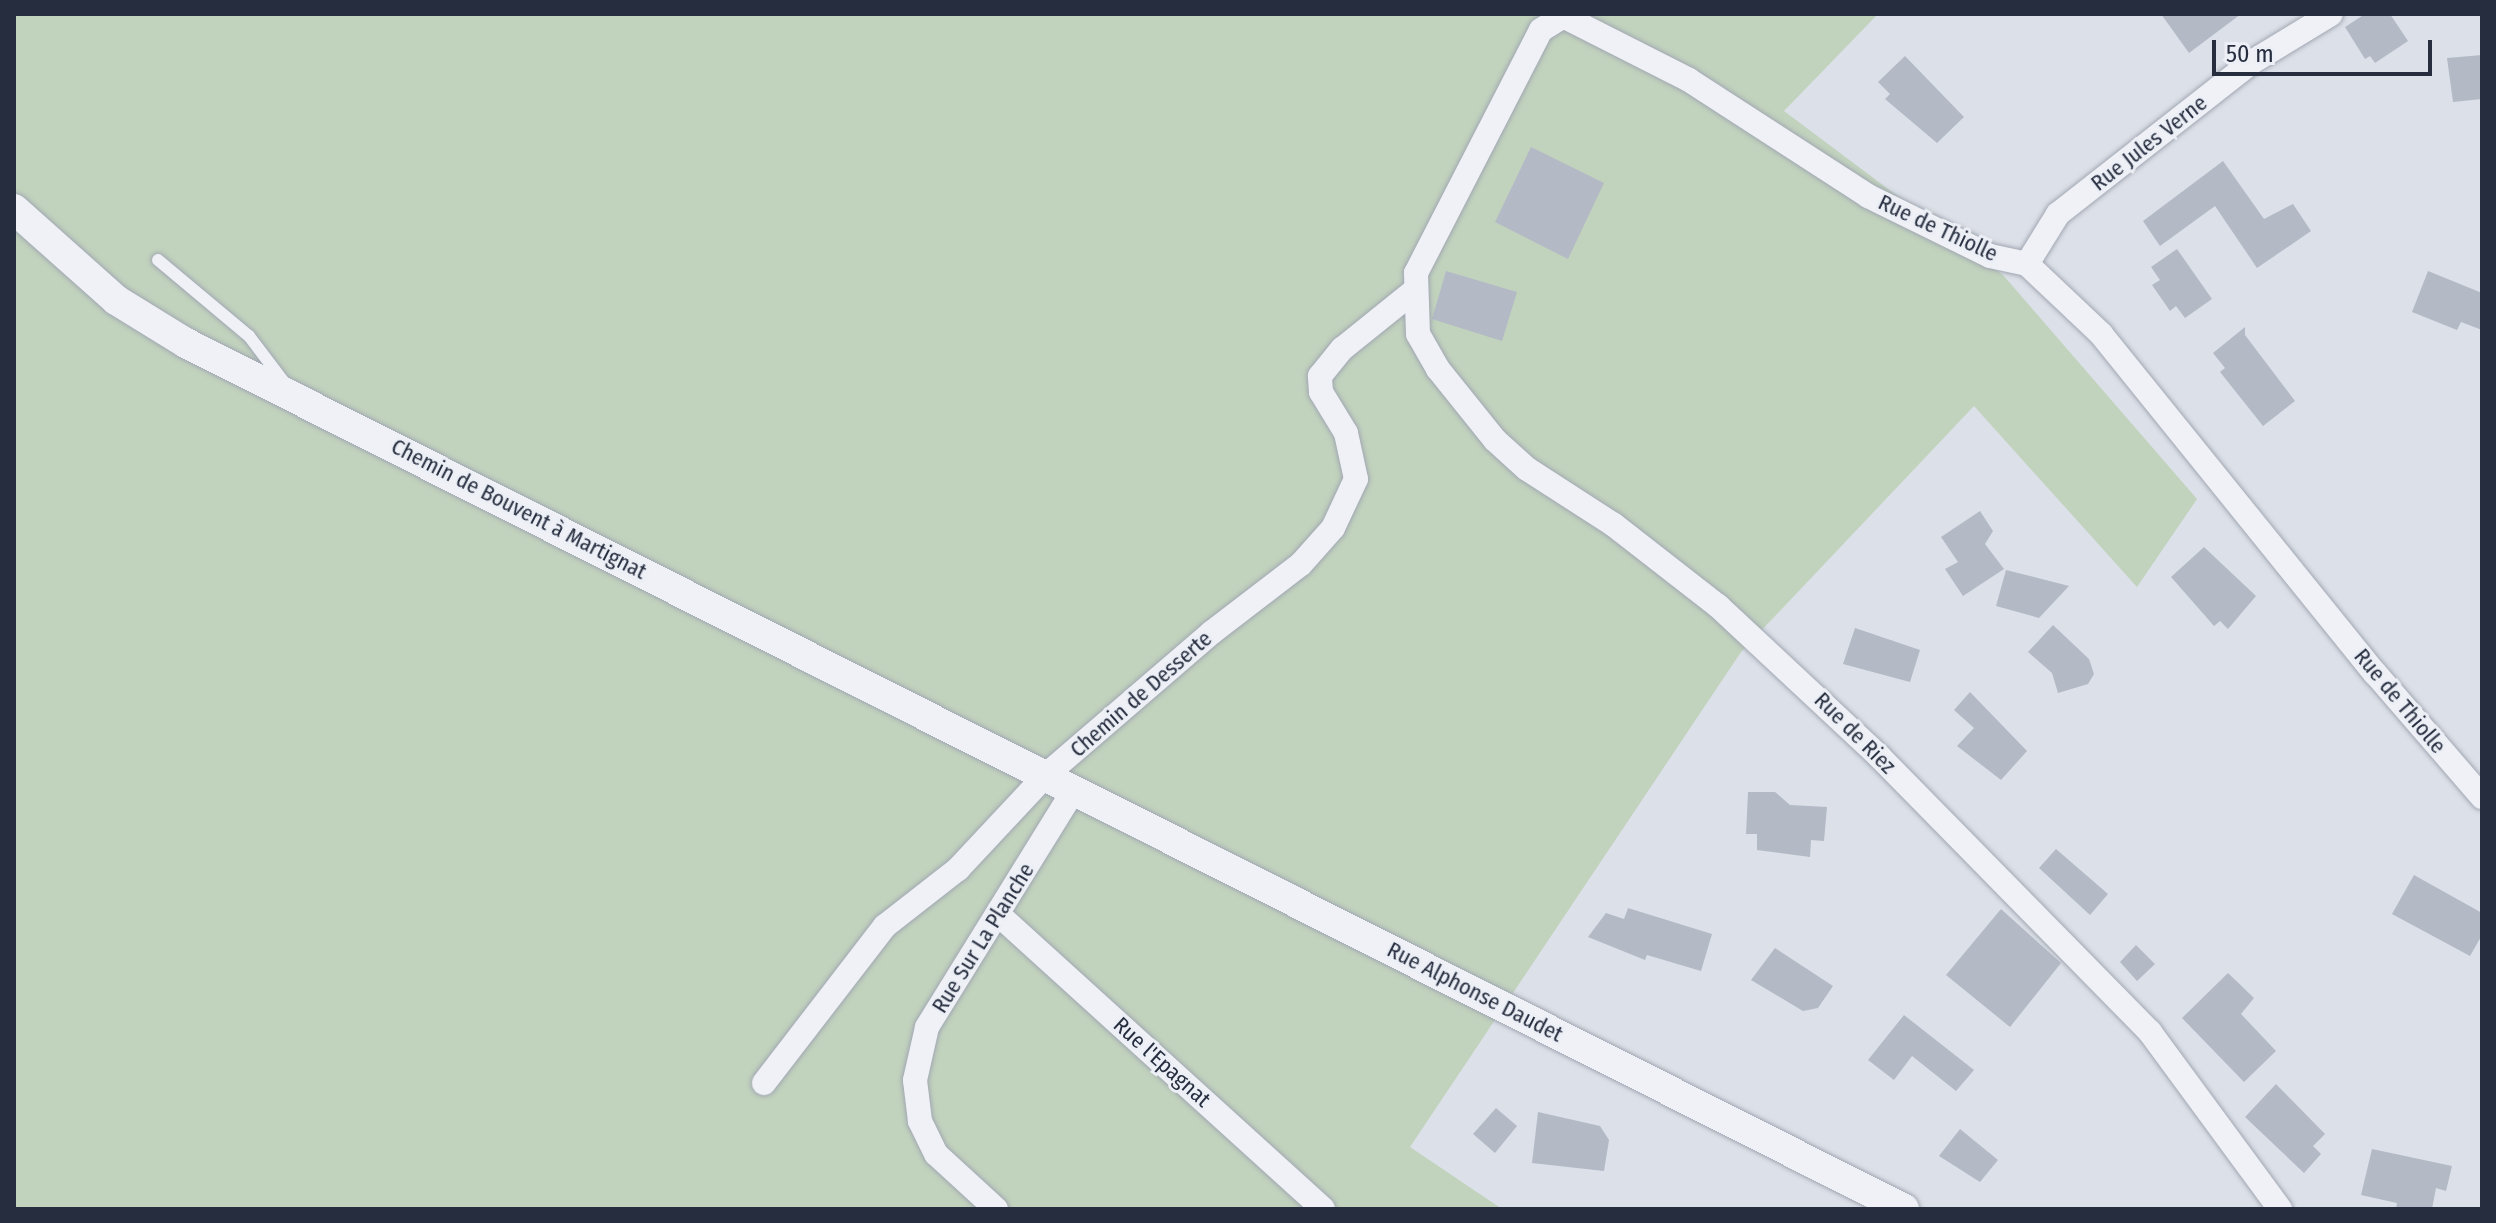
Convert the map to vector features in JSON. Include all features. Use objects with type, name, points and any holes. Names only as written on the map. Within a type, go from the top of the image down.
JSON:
[{"type":"street","name":"Rue Jules Verne","points":[[2027,264],[2058,214],[2252,62],[2331,14]]},
{"type":"street","name":"Rue de Thiolle","points":[[1413,292],[1421,256],[1541,30],[1563,16],[1689,80],[1868,196],[1990,256],[2027,264],[2101,334],[2375,673],[2482,797]]},
{"type":"street","name":"Chemin de Bouvent à Martignat","points":[[14,209],[116,300],[150,323],[1046,775]]},
{"type":"street","name":"Chemin de Desserte","points":[[764,1083],[885,926],[958,869],[1046,775],[1211,633],[1301,564],[1333,528],[1356,479],[1346,433],[1321,392],[1320,376],[1342,349],[1413,292]]},
{"type":"street","name":"Rue de Riez","points":[[1413,292],[1418,334],[1438,369],[1495,440],[1527,469],[1649,552],[1800,678],[2150,1032],[2280,1209]]},
{"type":"street","name":"Rue Alphonse Daudet","points":[[1046,775],[1904,1209]]},
{"type":"street","name":"Rue Sur La Planche","points":[[996,1209],[936,1154],[920,1121],[915,1080],[927,1027],[1000,916],[1074,790]]},
{"type":"street","name":"Rue l'Epagnat","points":[[1000,916],[1323,1209]]},
{"type":"lane","points":[[158,260],[249,336],[295,397]]},
{"type":"green space","points":[[14,14],[1878,14],[1784,111],[2003,275],[2197,499],[2137,587],[1974,406],[1741,652],[1410,1147],[1502,1209],[14,1209]]},
{"type":"building","points":[[2161,14],[2241,14],[2189,53]]},
{"type":"building","points":[[2365,14],[2390,14],[2408,41],[2375,63],[2370,56],[2365,59],[2345,27]]},
{"type":"building","points":[[2482,55],[2482,99],[2453,102],[2447,58]]},
{"type":"building","points":[[1905,56],[1964,117],[1937,143],[1885,99],[1890,94],[1878,82]]},
{"type":"building","points":[[1531,147],[1604,183],[1568,259],[1495,222]]},
{"type":"building","points":[[2223,161],[2264,219],[2293,204],[2311,231],[2257,268],[2215,206],[2160,246],[2143,221]]},
{"type":"building","points":[[2177,249],[2212,299],[2185,318],[2176,306],[2170,311],[2152,285],[2160,280],[2151,267]]},
{"type":"building","points":[[1446,271],[1517,292],[1502,341],[1432,319]]},
{"type":"building","points":[[2428,271],[2482,293],[2482,330],[2461,322],[2457,330],[2412,312]]},
{"type":"building","points":[[2245,327],[2245,335],[2295,401],[2263,426],[2220,372],[2225,368],[2213,353]]},
{"type":"building","points":[[1980,511],[1993,531],[1985,544],[2004,569],[1963,596],[1945,569],[1958,562],[1941,537]]},
{"type":"building","points":[[2204,547],[2256,596],[2228,629],[2220,621],[2214,626],[2171,577]]},
{"type":"building","points":[[2006,570],[2069,586],[2039,618],[1996,606]]},
{"type":"building","points":[[2053,625],[2089,659],[2094,674],[2088,684],[2058,693],[2052,673],[2028,652]]},
{"type":"building","points":[[1855,628],[1920,650],[1910,682],[1843,664]]},
{"type":"building","points":[[1970,692],[2027,751],[2001,780],[1957,746],[1974,728],[1954,710]]},
{"type":"building","points":[[1748,792],[1775,792],[1790,805],[1827,807],[1824,841],[1811,840],[1810,857],[1757,850],[1757,834],[1746,834]]},
{"type":"building","points":[[2056,849],[2108,894],[2090,915],[2039,868]]},
{"type":"building","points":[[2414,875],[2482,913],[2482,935],[2470,956],[2392,914]]},
{"type":"building","points":[[1628,908],[1712,934],[1701,971],[1647,955],[1645,960],[1588,937],[1606,913],[1624,919]]},
{"type":"building","points":[[2001,909],[2061,963],[2010,1027],[1946,975]]},
{"type":"building","points":[[2136,945],[2155,964],[2137,981],[2120,962]]},
{"type":"building","points":[[1775,948],[1833,986],[1818,1008],[1803,1011],[1751,980]]},
{"type":"building","points":[[2228,973],[2254,998],[2241,1014],[2276,1051],[2244,1082],[2182,1018]]},
{"type":"building","points":[[1904,1015],[1974,1070],[1956,1091],[1912,1056],[1894,1080],[1868,1060]]},
{"type":"building","points":[[2276,1084],[2325,1134],[2313,1146],[2321,1154],[2304,1173],[2245,1117]]},
{"type":"building","points":[[1496,1108],[1517,1126],[1495,1153],[1473,1134]]},
{"type":"building","points":[[1538,1112],[1600,1126],[1609,1140],[1604,1171],[1532,1163]]},
{"type":"building","points":[[1960,1129],[1998,1160],[1980,1182],[1939,1156]]},
{"type":"building","points":[[2372,1149],[2452,1166],[2446,1191],[2436,1188],[2432,1209],[2396,1209],[2397,1203],[2361,1195]]}]
